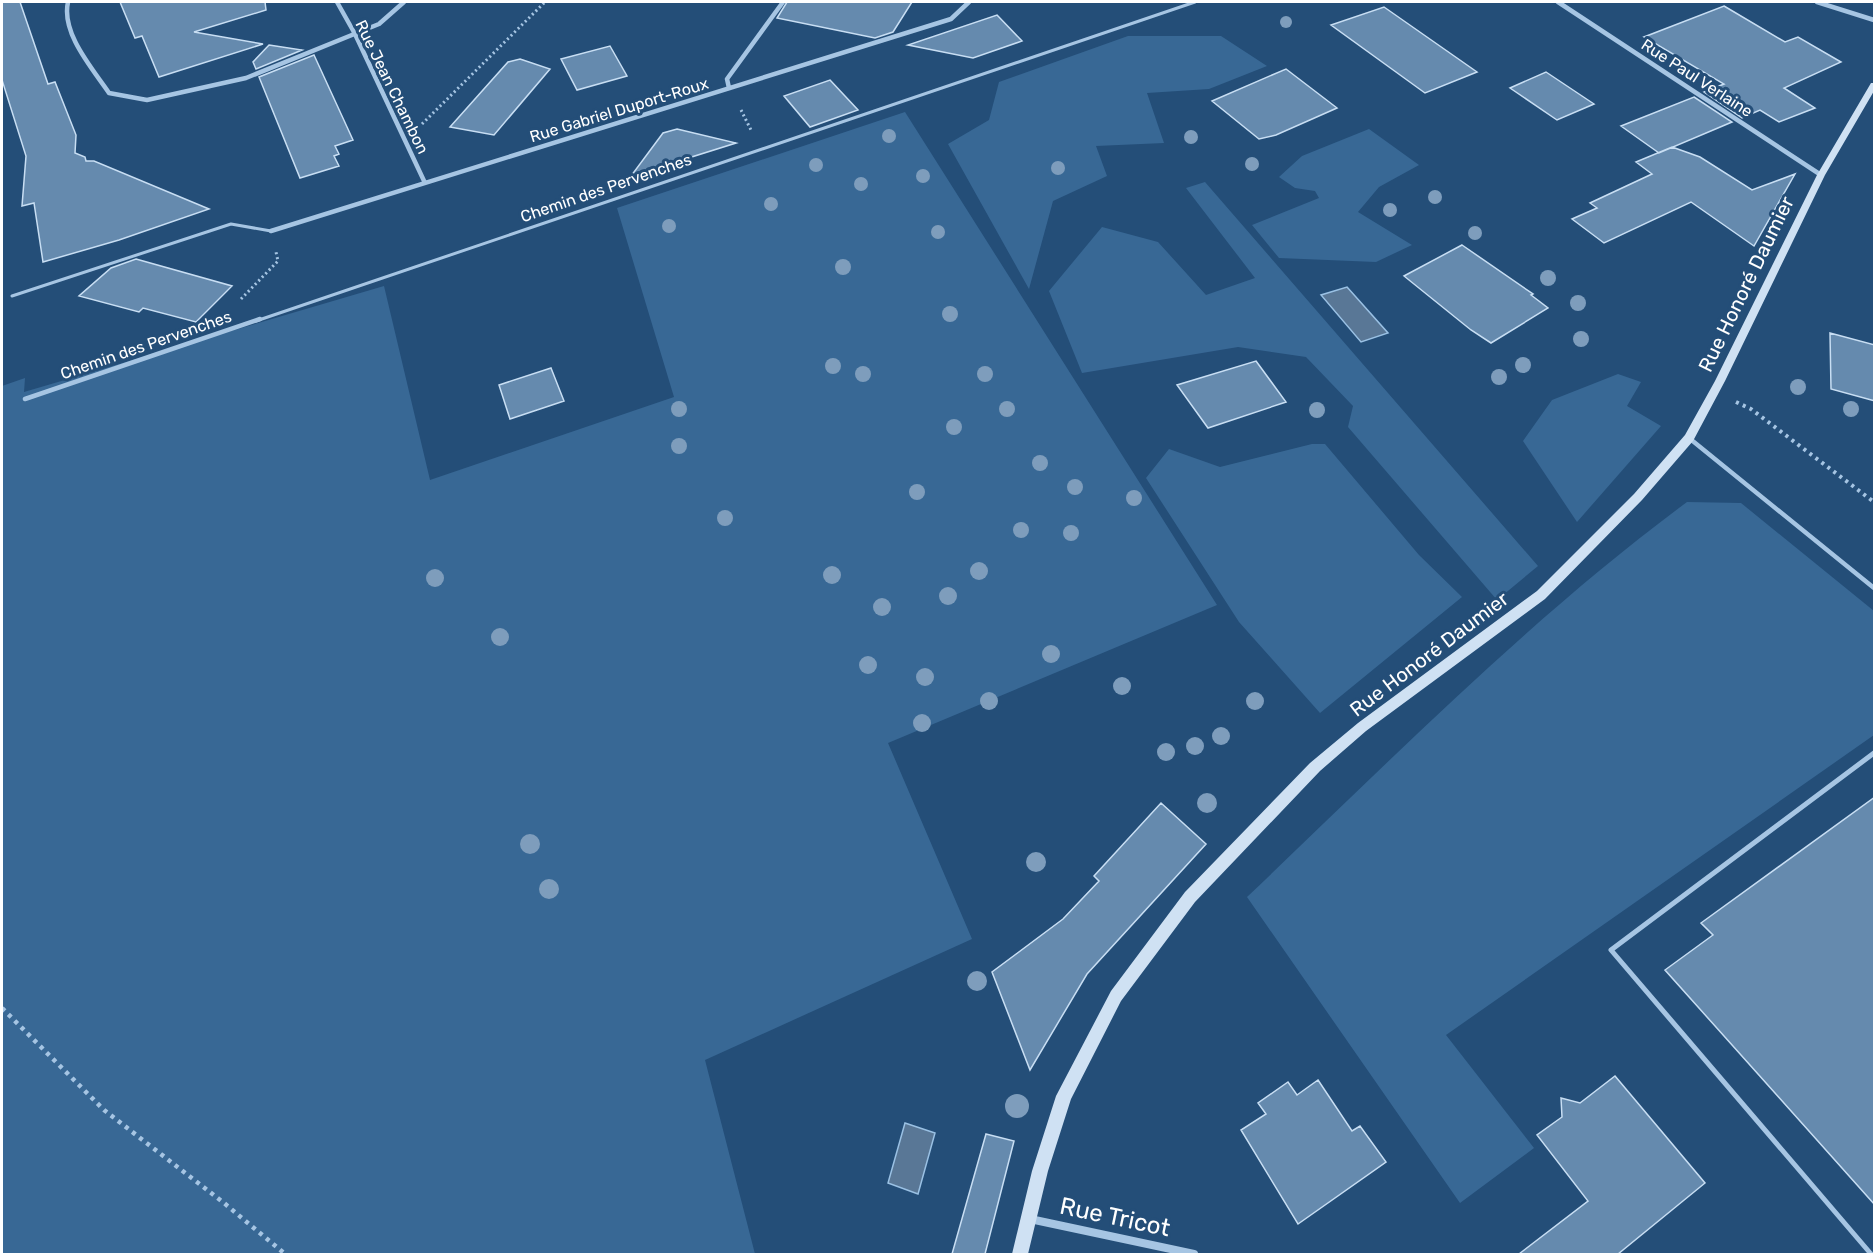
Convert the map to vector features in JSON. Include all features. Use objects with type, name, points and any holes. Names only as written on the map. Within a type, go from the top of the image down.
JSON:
[{"type":"street","points":[[68,2],[65,15],[78,46],[109,93],[147,100],[246,78],[379,24],[404,2]]},
{"type":"street","name":"Rue Jean Chambon","points":[[337,2],[355,34],[425,183]]},
{"type":"street","points":[[729,88],[727,79],[783,2]]},
{"type":"street","name":"Rue Gabriel Duport-Roux","points":[[271,231],[951,19],[969,2]]},
{"type":"street","name":"Rue Paul Verlaine","points":[[1558,2],[1821,175]]},
{"type":"street","points":[[1817,2],[1828,3],[1875,21]]},
{"type":"street","name":"Rue Honoré Daumier","points":[[1020,1254],[1028,1218],[1064,1096],[1116,996],[1190,897],[1323,760],[1362,727],[1541,594],[1638,497],[1689,438],[1821,175],[1875,85]]},
{"type":"street","name":"Rue Tricot","points":[[1028,1218],[1194,1254]]},
{"type":"lane","name":"Chemin des Pervenches","points":[[25,399],[1195,2]]},
{"type":"lane","points":[[12,296],[231,224],[271,231]]},
{"type":"lane","points":[[1689,438],[1875,588]]},
{"type":"lane","points":[[1871,1254],[1611,950],[1875,753]]},
{"type":"path","points":[[405,141],[545,2]]},
{"type":"path","points":[[729,88],[760,148]]},
{"type":"path","points":[[235,305],[278,261],[271,231]]},
{"type":"path","points":[[1714,390],[1751,409],[1875,502]]},
{"type":"path","points":[[2,1008],[104,1110],[224,1203],[285,1254]]},
{"type":"shaded area","points":[[1128,36],[1221,36],[1267,66],[1209,89],[1147,93],[1164,143],[1096,146],[1107,176],[1053,201],[1029,289],[948,144],[989,120],[999,82]]},
{"type":"shaded area","points":[[905,112],[1217,605],[888,743],[972,939],[705,1060],[755,1254],[2,1254],[2,386],[25,378],[24,392],[384,286],[430,480],[674,397],[617,208]]},
{"type":"shaded area","points":[[1369,129],[1419,165],[1379,187],[1358,212],[1412,245],[1376,262],[1279,258],[1252,225],[1319,198],[1315,191],[1295,188],[1279,177],[1302,156]]},
{"type":"shaded area","points":[[1205,182],[1538,566],[1497,600],[1348,427],[1353,406],[1306,357],[1238,347],[1082,373],[1049,291],[1102,227],[1158,242],[1206,295],[1255,278],[1186,188]]},
{"type":"shaded area","points":[[1347,287],[1388,333],[1361,342],[1321,295]]},
{"type":"shaded area","points":[[1618,374],[1641,382],[1627,406],[1661,426],[1577,522],[1523,441],[1552,400]]},
{"type":"shaded area","points":[[1312,444],[1325,444],[1419,555],[1462,597],[1320,713],[1239,622],[1146,478],[1169,449],[1220,467]]},
{"type":"shaded area","points":[[1687,502],[1741,503],[1874,611],[1874,735],[1446,1035],[1534,1148],[1460,1203],[1247,897],[1516,643],[1629,547]]},
{"type":"shaded area","points":[[905,1123],[935,1133],[918,1194],[888,1183]]},
{"type":"building","points":[[2,2],[20,2],[48,84],[55,82],[76,135],[75,153],[85,157],[86,161],[94,161],[209,209],[119,240],[43,262],[34,203],[22,206],[26,156],[2,80]]},
{"type":"building","points":[[120,2],[265,2],[266,10],[194,32],[263,44],[159,77],[142,36],[135,38]]},
{"type":"building","points":[[787,2],[912,2],[893,32],[875,38],[777,18]]},
{"type":"building","points":[[1724,6],[1785,42],[1798,37],[1841,62],[1784,88],[1815,108],[1779,122],[1760,110],[1742,118],[1704,92],[1724,84],[1644,37]]},
{"type":"building","points":[[1384,7],[1477,72],[1425,93],[1331,25]]},
{"type":"building","points":[[997,15],[1022,41],[973,58],[908,45]]},
{"type":"building","points":[[269,45],[302,50],[256,69],[253,62]]},
{"type":"building","points":[[610,46],[627,76],[577,90],[561,59]]},
{"type":"building","points":[[314,55],[353,140],[335,146],[339,154],[334,156],[339,166],[300,178],[259,77]]},
{"type":"building","points":[[520,59],[550,69],[494,135],[450,127],[508,62]]},
{"type":"building","points":[[1286,69],[1337,108],[1276,135],[1259,139],[1212,101]]},
{"type":"building","points":[[1546,72],[1594,104],[1557,120],[1510,88]]},
{"type":"building","points":[[830,80],[858,110],[810,127],[784,96]]},
{"type":"building","points":[[1694,97],[1732,122],[1659,153],[1621,126]]},
{"type":"building","points":[[677,129],[736,143],[631,176],[663,133]]},
{"type":"building","points":[[1672,147],[1700,157],[1752,190],[1795,174],[1754,246],[1691,202],[1604,243],[1572,219],[1597,208],[1590,203],[1652,174],[1636,162]]},
{"type":"building","points":[[1462,245],[1533,294],[1531,295],[1548,308],[1491,343],[1471,330],[1404,276]]},
{"type":"building","points":[[136,259],[232,286],[196,322],[143,308],[139,312],[79,296],[111,268]]},
{"type":"building","points":[[1830,333],[1875,345],[1875,401],[1831,389]]},
{"type":"building","points":[[1256,361],[1286,402],[1208,428],[1177,385]]},
{"type":"building","points":[[551,368],[564,401],[510,419],[499,385]]},
{"type":"building","points":[[1875,797],[1875,1205],[1665,970],[1713,935],[1701,923]]},
{"type":"building","points":[[1161,803],[1206,844],[1087,974],[1030,1070],[992,972],[1063,919],[1099,881],[1094,876]]},
{"type":"building","points":[[1615,1076],[1705,1183],[1618,1254],[1519,1254],[1588,1201],[1537,1135],[1562,1117],[1561,1098],[1580,1103]]},
{"type":"building","points":[[1318,1080],[1352,1131],[1360,1126],[1386,1162],[1298,1224],[1241,1130],[1266,1114],[1258,1103],[1288,1082],[1297,1095]]},
{"type":"building","points":[[986,1134],[1014,1141],[985,1254],[952,1254]]}]
